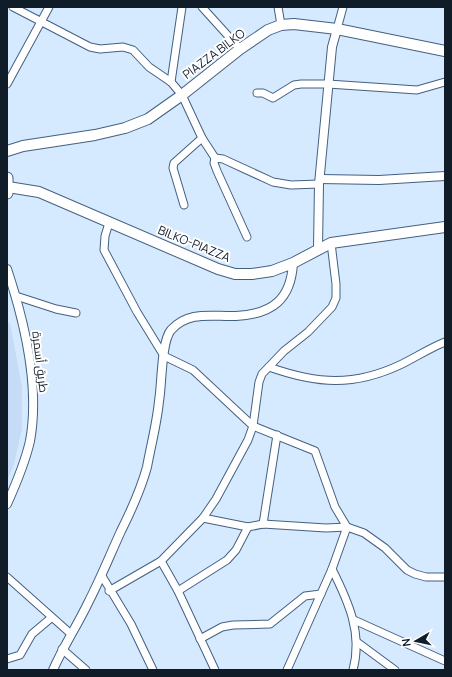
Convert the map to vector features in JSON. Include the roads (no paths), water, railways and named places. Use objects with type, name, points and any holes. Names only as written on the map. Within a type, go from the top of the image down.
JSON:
[{"type":"main road","name":"PIAZZA BILKO","points":[[7,151],[23,146],[125,128],[148,119],[182,95],[240,49],[268,30],[281,25],[294,24],[337,29],[445,51]]},
{"type":"main road","name":"BILKO-PIAZZA","points":[[7,186],[39,192],[218,269],[235,274],[252,274],[272,271],[293,263],[318,248],[331,243],[445,227]]},
{"type":"street","points":[[13,7],[90,47],[100,49],[123,47],[133,50],[150,67],[171,82],[182,95],[202,138],[215,158],[214,163],[217,171],[247,237]]},
{"type":"street","points":[[7,84],[48,7]]},
{"type":"street","points":[[171,82],[174,73],[182,7]]},
{"type":"street","points":[[202,7],[240,49]]},
{"type":"street","points":[[278,7],[281,25]]},
{"type":"street","points":[[318,248],[319,182],[328,84],[332,47],[343,7]]},
{"type":"street","points":[[257,93],[263,92],[273,98],[298,84],[328,84],[417,90],[445,82]]},
{"type":"street","points":[[184,205],[173,166],[202,138]]},
{"type":"street","points":[[215,158],[223,159],[273,182],[291,185],[319,182],[445,176]]},
{"type":"street","points":[[109,223],[104,236],[104,250],[137,312],[164,356],[193,370],[253,426],[315,451],[335,507],[347,527]]},
{"type":"street","points":[[109,591],[161,561],[203,518],[239,457],[253,426],[259,382],[262,374],[284,351],[323,318],[332,307],[336,298],[336,284],[331,243]]},
{"type":"street","points":[[53,670],[62,649],[102,576],[136,499],[146,468],[160,401],[165,342],[170,331],[179,323],[189,318],[203,315],[237,316],[261,311],[279,301],[291,284],[293,263]]},
{"type":"street","name":"طريق أسمرة","points":[[7,269],[16,296],[22,323],[29,367],[33,408],[30,441],[21,472],[7,504]]},
{"type":"street","points":[[16,296],[56,309],[76,313]]},
{"type":"street","points":[[269,367],[292,375],[323,380],[343,381],[385,371],[445,342]]},
{"type":"street","points":[[263,524],[277,435]]},
{"type":"street","points":[[203,518],[248,527],[263,524],[326,528],[347,527],[364,534],[385,548],[407,570],[426,577],[445,577]]},
{"type":"street","points":[[178,591],[227,560],[236,550],[248,527]]},
{"type":"street","points":[[287,670],[332,569],[347,527]]},
{"type":"street","points":[[161,561],[178,591],[215,670]]},
{"type":"street","points":[[332,569],[354,620],[357,642],[356,658],[353,670]]},
{"type":"street","points":[[102,576],[109,591],[131,624],[153,670]]},
{"type":"street","points":[[7,577],[32,597],[51,618],[71,634]]},
{"type":"street","points":[[200,639],[222,627],[233,625],[270,624],[305,596],[321,594]]},
{"type":"street","points":[[7,659],[20,655],[32,634],[51,618]]},
{"type":"street","points":[[354,620],[445,662]]},
{"type":"street","points":[[357,642],[395,670]]},
{"type":"street","points":[[62,649],[86,670]]}]
